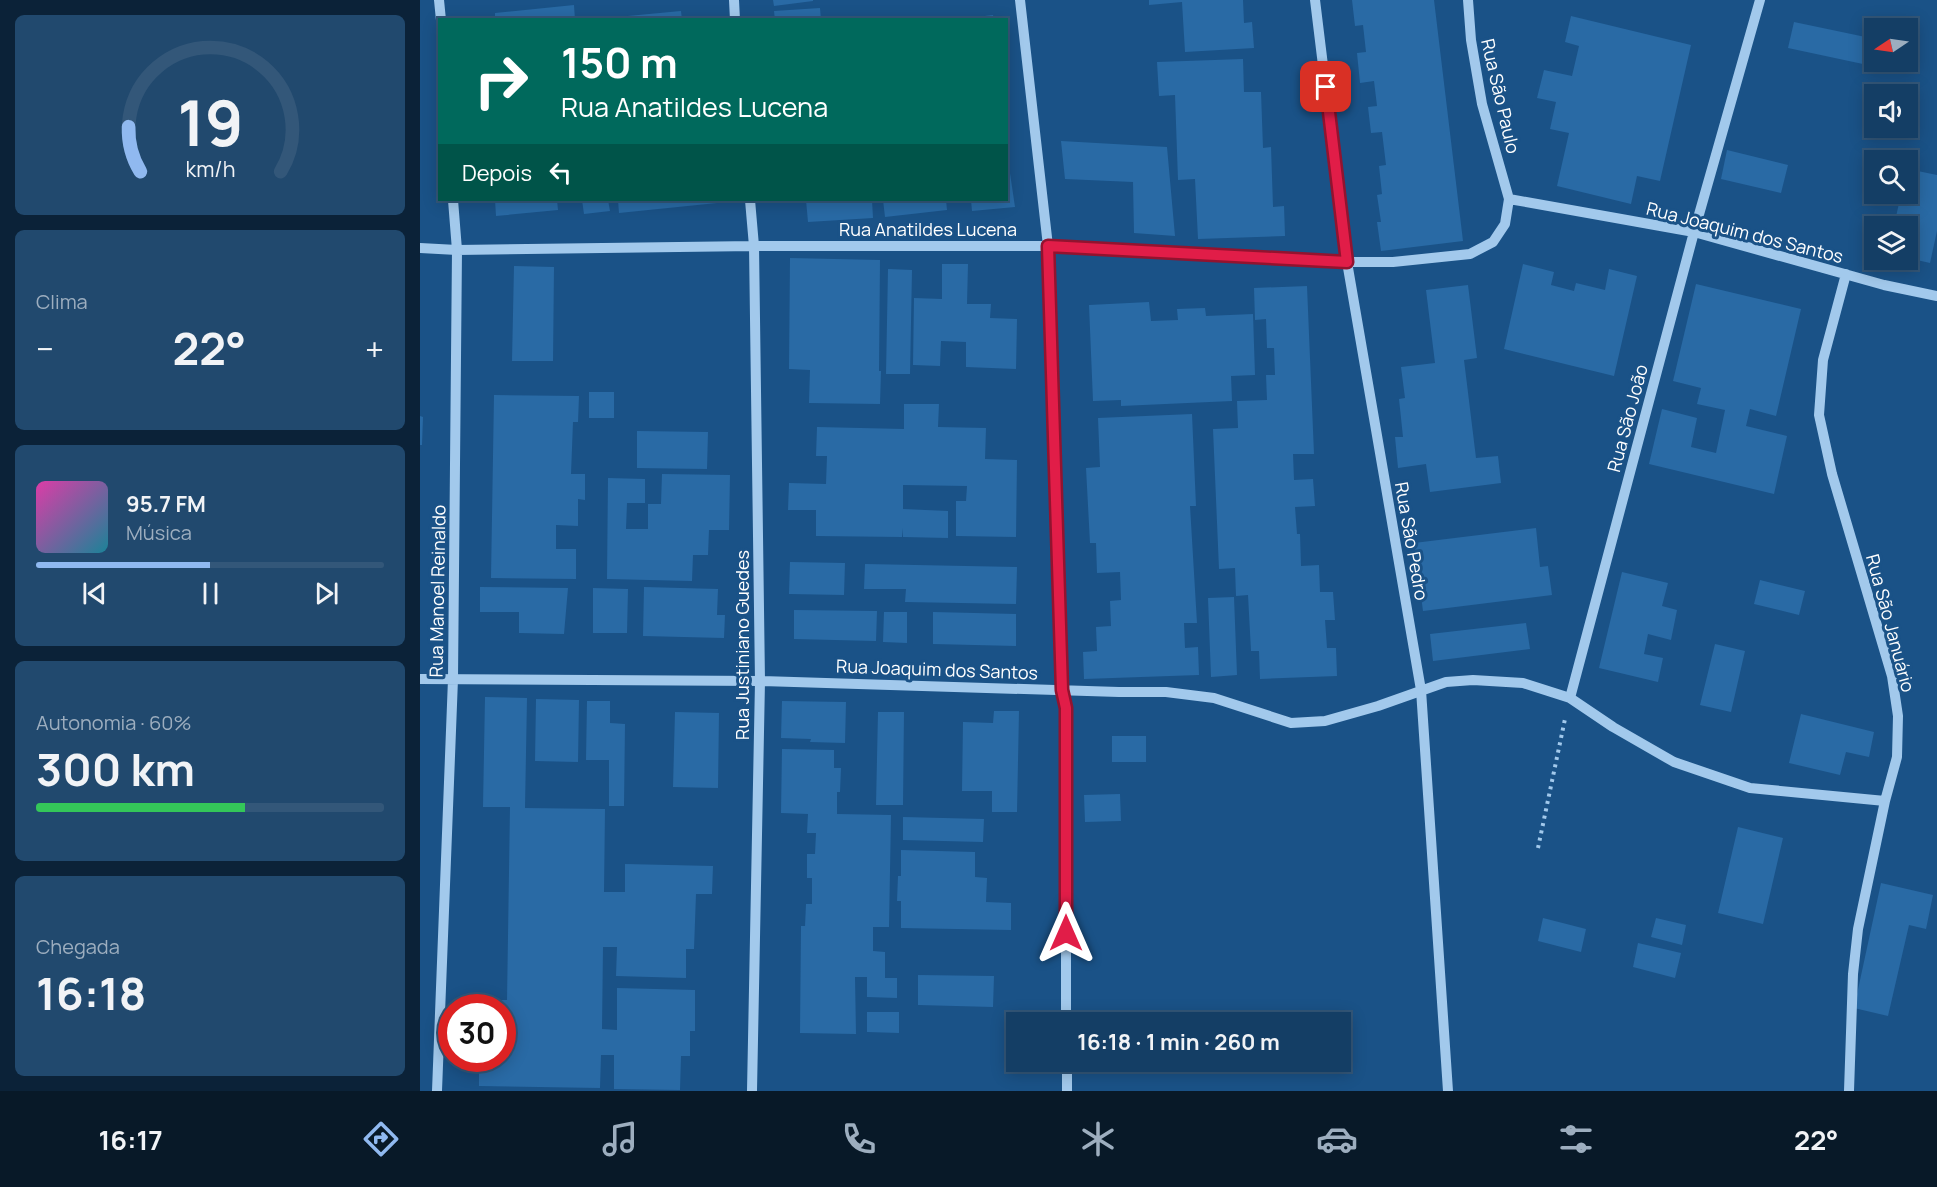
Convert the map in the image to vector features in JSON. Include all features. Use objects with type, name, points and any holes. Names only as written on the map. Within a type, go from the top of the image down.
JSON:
[{"type":"street","points":[[439,0],[441,18]]},
{"type":"street","points":[[734,0],[735,18]]},
{"type":"street","points":[[1020,0],[1048,246],[1062,690],[1066,708],[1066,1012]]},
{"type":"street","name":"Rua São Pedro","points":[[1315,0],[1347,262],[1421,690],[1448,1091]]},
{"type":"street","name":"Rua São Paulo","points":[[1468,0],[1471,40],[1482,104],[1509,199]]},
{"type":"street","name":"Rua São João","points":[[1570,698],[1694,232],[1760,0]]},
{"type":"street","name":"Rua Anatildes Lucena","points":[[420,249],[1048,246],[1347,262],[1394,262],[1470,254],[1492,242],[1505,224],[1509,199]]},
{"type":"street","name":"Rua Joaquim dos Santos","points":[[1509,199],[1694,232],[1846,274],[1937,296]]},
{"type":"street","name":"Rua Manoel Reinaldo","points":[[437,1091],[453,679],[457,250],[453,201]]},
{"type":"street","name":"Rua Justiniano Guedes","points":[[750,201],[754,246],[760,681],[752,1091]]},
{"type":"street","name":"Rua São Januário","points":[[1846,274],[1823,360],[1819,415],[1832,474],[1892,676],[1898,716],[1897,757],[1885,801],[1858,929],[1853,974],[1849,1091]]},
{"type":"street","name":"Rua Joaquim dos Santos","points":[[420,678],[760,681],[1166,692],[1214,698],[1292,723],[1325,721],[1378,706],[1446,682],[1483,680],[1522,682],[1570,698],[1613,727],[1674,762],[1750,788],[1885,801]]},
{"type":"street","points":[[1066,1072],[1067,1091]]},
{"type":"path","points":[[1538,848],[1570,698]]},
{"type":"building","points":[[773,0],[813,0],[813,1],[774,6]]},
{"type":"building","points":[[1149,0],[1243,0],[1244,23],[1252,22],[1254,48],[1185,52],[1182,2],[1149,5]]},
{"type":"building","points":[[1352,0],[1434,0],[1463,241],[1381,251],[1377,222],[1381,222],[1377,195],[1382,194],[1379,166],[1386,165],[1382,132],[1371,133],[1368,107],[1377,106],[1374,81],[1360,83],[1357,53],[1366,52],[1363,25],[1355,26]]},
{"type":"building","points":[[574,5],[575,18],[495,18],[495,13]]},
{"type":"building","points":[[820,8],[821,18],[775,18],[774,11]]},
{"type":"building","points":[[681,11],[682,18],[617,18]]},
{"type":"building","points":[[993,15],[994,18],[968,18]]},
{"type":"building","points":[[1571,16],[1691,45],[1660,181],[1637,176],[1631,204],[1557,186],[1569,133],[1550,129],[1556,102],[1537,98],[1544,70],[1572,76],[1579,46],[1565,42]]},
{"type":"building","points":[[1794,22],[1864,37],[1864,64],[1788,48]]},
{"type":"building","points":[[1243,59],[1244,92],[1261,92],[1263,148],[1271,147],[1273,207],[1284,206],[1285,236],[1198,239],[1195,179],[1178,180],[1175,95],[1159,96],[1157,62]]},
{"type":"building","points":[[1061,141],[1167,147],[1175,236],[1134,233],[1133,182],[1065,179]]},
{"type":"building","points":[[1727,150],[1788,165],[1781,193],[1721,179]]},
{"type":"building","points":[[1008,160],[1015,207],[972,211],[971,201],[1008,201]]},
{"type":"building","points":[[1918,171],[1937,175],[1937,231],[1930,263],[1918,260],[1918,216],[1896,216],[1899,204],[1918,204]]},
{"type":"building","points":[[495,201],[557,201],[558,210],[496,216]]},
{"type":"building","points":[[582,201],[608,201],[610,211],[584,214]]},
{"type":"building","points":[[618,201],[717,201],[717,203],[619,213]]},
{"type":"building","points":[[806,201],[872,201],[873,218],[808,222]]},
{"type":"building","points":[[883,201],[946,201],[947,210],[885,217]]},
{"type":"building","points":[[790,258],[880,260],[880,404],[809,403],[810,370],[789,369]]},
{"type":"building","points":[[942,264],[968,264],[967,304],[991,304],[990,318],[1017,319],[1016,369],[966,367],[966,342],[941,341],[940,366],[913,365],[914,298],[942,299]]},
{"type":"building","points":[[1523,264],[1554,272],[1551,285],[1574,291],[1576,283],[1605,290],[1609,269],[1637,276],[1614,376],[1504,349]]},
{"type":"building","points":[[514,266],[554,267],[553,361],[512,361]]},
{"type":"building","points":[[888,269],[912,270],[910,374],[886,374]]},
{"type":"building","points":[[1696,284],[1801,309],[1776,416],[1750,409],[1746,426],[1787,436],[1774,494],[1649,464],[1662,409],[1697,418],[1691,447],[1716,453],[1725,410],[1697,404],[1701,388],[1673,381]]},
{"type":"building","points":[[1468,285],[1477,358],[1464,360],[1476,458],[1498,456],[1501,483],[1430,492],[1426,464],[1398,468],[1395,437],[1403,437],[1399,399],[1405,398],[1401,367],[1435,363],[1426,290]]},
{"type":"building","points":[[1307,286],[1314,454],[1293,454],[1294,480],[1313,479],[1315,506],[1295,507],[1297,534],[1300,534],[1301,566],[1319,565],[1320,592],[1333,592],[1335,620],[1325,620],[1327,648],[1336,648],[1337,676],[1260,679],[1259,651],[1251,651],[1248,595],[1236,596],[1235,568],[1219,569],[1213,429],[1238,428],[1237,401],[1267,400],[1266,375],[1275,375],[1274,348],[1267,348],[1266,319],[1255,320],[1254,288]]},
{"type":"building","points":[[1149,302],[1151,321],[1178,320],[1177,309],[1205,308],[1206,316],[1253,314],[1255,375],[1231,376],[1232,401],[1121,406],[1121,400],[1093,401],[1089,305]]},
{"type":"building","points":[[589,392],[614,392],[614,418],[589,418]]},
{"type":"building","points":[[494,395],[579,396],[578,422],[573,422],[571,474],[585,474],[585,500],[578,499],[578,526],[556,525],[556,549],[576,549],[576,579],[491,578]]},
{"type":"building","points":[[904,404],[939,404],[938,427],[986,428],[985,459],[1017,460],[1016,537],[956,536],[956,501],[966,501],[967,486],[903,485],[903,509],[948,511],[948,538],[903,537],[903,528],[902,537],[816,536],[816,510],[788,510],[789,483],[826,484],[827,456],[816,456],[817,427],[904,429]]},
{"type":"building","points":[[1192,414],[1196,506],[1190,506],[1197,623],[1184,623],[1185,648],[1198,647],[1199,675],[1084,679],[1083,652],[1097,651],[1096,627],[1111,626],[1110,601],[1121,600],[1120,572],[1097,573],[1096,543],[1090,543],[1086,468],[1100,467],[1098,418]]},
{"type":"building","points":[[420,416],[423,417],[422,445],[420,445]]},
{"type":"building","points":[[637,431],[708,432],[707,469],[637,468]]},
{"type":"building","points":[[662,474],[730,475],[729,530],[709,530],[708,555],[693,555],[692,581],[607,579],[608,478],[645,479],[645,503],[627,503],[626,529],[648,529],[648,504],[661,504]]},
{"type":"building","points":[[1536,528],[1540,567],[1548,566],[1552,595],[1423,611],[1414,543]]},
{"type":"building","points":[[790,562],[845,563],[844,595],[789,594]]},
{"type":"building","points":[[865,564],[1017,567],[1016,604],[905,602],[906,589],[864,589]]},
{"type":"building","points":[[1622,572],[1668,583],[1662,606],[1677,610],[1671,640],[1648,634],[1644,654],[1663,658],[1658,682],[1599,668]]},
{"type":"building","points":[[1760,580],[1805,591],[1799,615],[1754,604]]},
{"type":"building","points":[[480,587],[568,588],[564,634],[519,633],[519,612],[480,612]]},
{"type":"building","points":[[644,587],[718,589],[717,615],[725,615],[724,638],[643,636]]},
{"type":"building","points":[[593,588],[628,589],[627,633],[593,633]]},
{"type":"building","points":[[1234,597],[1237,675],[1211,677],[1208,598]]},
{"type":"building","points":[[794,610],[877,611],[876,641],[794,639]]},
{"type":"building","points":[[884,612],[907,612],[907,643],[883,642]]},
{"type":"building","points":[[933,612],[1016,614],[1016,646],[933,644]]},
{"type":"building","points":[[1526,623],[1530,649],[1433,661],[1430,634]]},
{"type":"building","points":[[1715,644],[1745,651],[1731,712],[1700,705]]},
{"type":"building","points":[[485,697],[527,698],[525,808],[605,809],[604,892],[625,892],[625,864],[713,866],[712,894],[696,894],[694,949],[686,949],[686,978],[616,976],[617,947],[603,947],[602,1029],[617,1030],[617,988],[695,990],[695,1031],[690,1031],[690,1056],[681,1056],[680,1090],[614,1089],[614,1055],[601,1055],[600,1088],[479,1086],[479,1072],[516,1072],[516,994],[507,994],[510,807],[483,807]]},
{"type":"building","points":[[536,699],[579,700],[578,762],[535,761]]},
{"type":"building","points":[[587,701],[610,701],[610,723],[625,724],[624,806],[609,806],[609,760],[586,760]]},
{"type":"building","points":[[782,701],[846,702],[845,743],[781,738]]},
{"type":"building","points":[[994,711],[1019,711],[1017,812],[992,812],[992,791],[962,791],[963,722],[993,723]]},
{"type":"building","points":[[675,712],[719,713],[718,788],[673,787]]},
{"type":"building","points":[[878,712],[904,712],[903,805],[876,805]]},
{"type":"building","points":[[1801,714],[1874,732],[1869,757],[1846,752],[1840,775],[1789,763]]},
{"type":"building","points":[[1112,736],[1146,736],[1146,762],[1112,762]]},
{"type":"building","points":[[782,749],[834,750],[834,768],[841,768],[840,792],[837,792],[837,814],[891,815],[889,927],[873,927],[873,951],[885,952],[885,978],[897,978],[897,998],[867,997],[867,977],[855,977],[856,1034],[800,1033],[801,926],[805,926],[806,904],[812,904],[812,878],[807,878],[807,854],[815,854],[816,833],[807,833],[808,814],[781,813]]},
{"type":"building","points":[[1120,794],[1121,821],[1085,822],[1084,795]]},
{"type":"building","points":[[903,817],[984,819],[983,842],[903,840]]},
{"type":"building","points":[[1738,827],[1783,838],[1763,924],[1718,913]]},
{"type":"building","points":[[901,850],[975,852],[975,877],[987,878],[986,902],[1011,903],[1011,930],[901,928],[901,901],[897,901],[898,876],[901,876]]},
{"type":"building","points":[[1881,883],[1933,895],[1926,929],[1909,925],[1888,1016],[1854,1008]]},
{"type":"building","points":[[1543,918],[1586,929],[1581,952],[1538,941]]},
{"type":"building","points":[[1656,918],[1686,925],[1682,945],[1651,937]]},
{"type":"building","points":[[1638,943],[1681,953],[1675,978],[1633,967]]},
{"type":"building","points":[[918,975],[994,976],[993,1007],[918,1005]]},
{"type":"building","points":[[867,1012],[899,1012],[899,1033],[867,1032]]},
{"type":"route","points":[[1066,933],[1066,708],[1062,690],[1048,246],[1347,262],[1326,87]]}]
